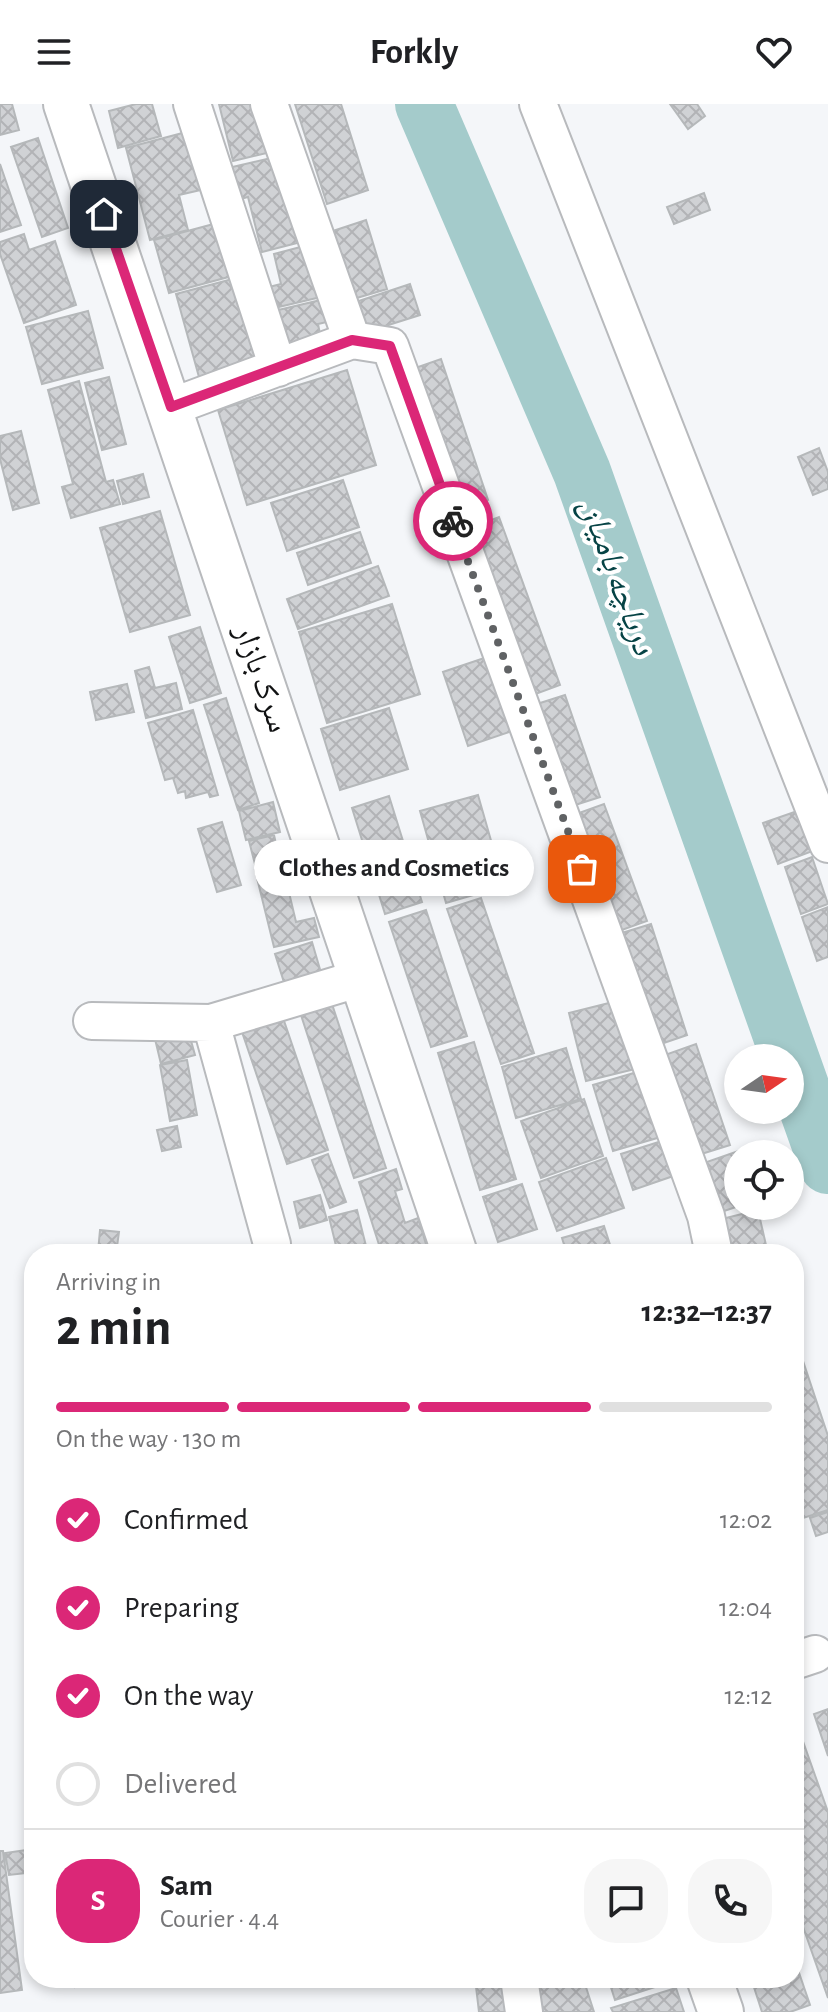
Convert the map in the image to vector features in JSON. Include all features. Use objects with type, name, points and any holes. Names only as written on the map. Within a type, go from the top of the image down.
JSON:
[{"type":"main road","name":"سرک بازار","points":[[66,104],[364,977],[452,1244]]},
{"type":"main road","points":[[713,1988],[721,2012]]},
{"type":"street","points":[[192,104],[278,368]]},
{"type":"street","points":[[269,104],[352,340]]},
{"type":"street","points":[[538,104],[828,844]]},
{"type":"street","points":[[171,407],[352,340],[390,346],[614,956],[706,1216],[712,1244]]},
{"type":"street","points":[[92,1021],[211,1023],[364,977]]},
{"type":"street","points":[[211,1023],[272,1244]]},
{"type":"street","points":[[520,1988],[524,2012]]},
{"type":"building","points":[[0,104],[12,104],[19,130],[0,135]]},
{"type":"building","points":[[136,104],[152,104],[161,136],[118,148],[109,111]]},
{"type":"building","points":[[219,104],[260,104],[271,152],[233,161]]},
{"type":"building","points":[[295,104],[341,104],[368,190],[327,204]]},
{"type":"building","points":[[670,104],[697,104],[705,116],[688,129]]},
{"type":"building","points":[[190,131],[205,189],[179,195],[188,230],[150,240],[126,148]]},
{"type":"building","points":[[38,138],[68,228],[42,237],[11,147]]},
{"type":"building","points":[[280,156],[301,242],[262,252],[248,197],[236,200],[228,168]]},
{"type":"building","points":[[0,164],[21,225],[0,232]]},
{"type":"building","points":[[704,193],[710,210],[674,224],[667,207]]},
{"type":"building","points":[[366,220],[387,289],[350,300],[330,232]]},
{"type":"building","points":[[221,222],[236,275],[169,293],[154,240]]},
{"type":"building","points":[[24,234],[29,250],[55,241],[76,305],[24,323],[0,254],[0,242]]},
{"type":"building","points":[[308,245],[321,297],[266,310],[261,289],[281,284],[274,254]]},
{"type":"building","points":[[240,277],[263,360],[199,377],[176,294]]},
{"type":"building","points":[[410,284],[420,315],[360,334],[350,304]]},
{"type":"building","points":[[325,299],[331,321],[318,324],[322,344],[284,353],[274,311]]},
{"type":"building","points":[[88,311],[103,368],[42,384],[26,327]]},
{"type":"building","points":[[441,359],[488,500],[462,509],[415,368]]},
{"type":"building","points":[[347,370],[376,465],[247,505],[218,410]]},
{"type":"building","points":[[109,377],[126,444],[102,450],[85,383]]},
{"type":"building","points":[[79,381],[106,482],[113,480],[120,504],[71,518],[62,487],[73,484],[48,390]]},
{"type":"building","points":[[21,431],[39,503],[13,510],[0,459],[0,436]]},
{"type":"building","points":[[819,448],[828,472],[828,489],[813,495],[798,457]]},
{"type":"building","points":[[143,474],[149,497],[123,504],[117,481]]},
{"type":"building","points":[[343,480],[359,527],[287,551],[271,503]]},
{"type":"building","points":[[160,511],[190,615],[130,632],[100,528]]},
{"type":"building","points":[[499,517],[560,685],[530,696],[468,529]]},
{"type":"building","points":[[360,532],[371,563],[308,585],[297,553]]},
{"type":"building","points":[[378,566],[389,596],[298,629],[287,599]]},
{"type":"building","points":[[392,604],[420,694],[327,723],[299,632]]},
{"type":"building","points":[[200,627],[221,693],[190,703],[169,637]]},
{"type":"building","points":[[499,653],[524,727],[468,746],[443,672]]},
{"type":"building","points":[[149,667],[155,688],[176,683],[182,709],[146,718],[135,671]]},
{"type":"building","points":[[127,684],[134,712],[96,720],[90,692]]},
{"type":"building","points":[[565,695],[600,797],[569,807],[534,705]]},
{"type":"building","points":[[226,698],[259,803],[238,810],[204,705]]},
{"type":"building","points":[[389,708],[408,769],[340,790],[321,729]]},
{"type":"building","points":[[193,710],[218,795],[210,797],[208,792],[186,798],[185,791],[178,793],[173,778],[165,780],[148,723]]},
{"type":"building","points":[[478,795],[504,886],[446,903],[420,811]]},
{"type":"building","points":[[389,796],[422,902],[385,914],[352,808]]},
{"type":"building","points":[[273,802],[280,832],[246,840],[239,811]]},
{"type":"building","points":[[604,804],[647,921],[619,931],[576,814]]},
{"type":"building","points":[[803,809],[818,849],[778,864],[763,823]]},
{"type":"building","points":[[222,822],[241,885],[217,892],[198,829]]},
{"type":"building","points":[[274,835],[280,862],[256,868],[249,841]]},
{"type":"building","points":[[812,857],[828,904],[801,914],[785,867]]},
{"type":"building","points":[[282,863],[296,922],[314,918],[319,937],[274,947],[255,870]]},
{"type":"building","points":[[481,898],[534,1053],[501,1064],[447,909]]},
{"type":"building","points":[[828,907],[828,957],[817,961],[802,917]]},
{"type":"building","points":[[426,910],[467,1036],[431,1047],[389,922]]},
{"type":"building","points":[[651,924],[687,1035],[658,1045],[622,933]]},
{"type":"building","points":[[312,942],[324,983],[288,995],[275,954]]},
{"type":"building","points":[[621,1000],[639,1068],[586,1081],[569,1013]]},
{"type":"building","points":[[331,1001],[386,1168],[354,1178],[300,1012]]},
{"type":"building","points":[[282,1015],[328,1150],[287,1164],[241,1029]]},
{"type":"building","points":[[188,1030],[195,1055],[161,1064],[155,1039]]},
{"type":"building","points":[[474,1042],[516,1179],[480,1190],[438,1053]]},
{"type":"building","points":[[696,1044],[728,1140],[724,1140],[724,1147],[695,1156],[662,1056]]},
{"type":"building","points":[[566,1048],[581,1099],[516,1118],[502,1067]]},
{"type":"building","points":[[187,1060],[197,1115],[170,1121],[160,1065]]},
{"type":"building","points":[[644,1070],[664,1136],[613,1151],[593,1085]]},
{"type":"building","points":[[584,1099],[603,1156],[541,1178],[521,1121]]},
{"type":"building","points":[[177,1126],[181,1147],[162,1151],[157,1130]]},
{"type":"building","points":[[668,1139],[679,1174],[633,1190],[621,1154]]},
{"type":"building","points":[[328,1154],[346,1202],[330,1208],[312,1160]]},
{"type":"building","points":[[724,1156],[724,1211],[715,1214],[698,1165]]},
{"type":"building","points":[[606,1158],[624,1208],[557,1231],[539,1182]]},
{"type":"building","points":[[396,1169],[402,1189],[395,1191],[405,1223],[418,1218],[426,1244],[379,1244],[359,1182]]},
{"type":"building","points":[[522,1184],[537,1229],[498,1242],[483,1197]]},
{"type":"building","points":[[320,1195],[327,1220],[300,1228],[294,1202]]},
{"type":"building","points":[[357,1210],[366,1244],[336,1244],[329,1217]]},
{"type":"building","points":[[718,1220],[760,1220],[766,1244],[724,1244]]},
{"type":"building","points":[[604,1226],[610,1244],[564,1244],[562,1238]]},
{"type":"building","points":[[100,1230],[119,1232],[117,1244],[99,1244]]},
{"type":"building","points":[[804,1364],[828,1436],[828,1510],[804,1518]]},
{"type":"building","points":[[828,1512],[828,1532],[816,1536],[810,1518]]},
{"type":"building","points":[[828,1709],[828,1756],[814,1714]]},
{"type":"building","points":[[804,1744],[828,1812],[828,1998],[804,1930]]},
{"type":"building","points":[[24,1850],[24,1873],[9,1875],[5,1853]]},
{"type":"building","points":[[0,1851],[3,1851],[22,1990],[0,1993]]},
{"type":"building","points":[[804,1987],[810,2005],[790,2012],[762,2012],[754,1988]]},
{"type":"building","points":[[476,1988],[507,1988],[510,2012],[479,2012]]},
{"type":"building","points":[[539,1988],[586,1988],[594,2012],[543,2012]]},
{"type":"building","points":[[611,1988],[652,1988],[615,2000]]},
{"type":"building","points":[[676,1988],[684,2012],[613,2012],[611,2008]]},
{"type":"waterway","name":"دریاچه بامیان","points":[[424,104],[582,472],[828,1165]]},
{"type":"way so far","points":[[453,521],[582,869]]},
{"type":"place","name":"Clothes and Cosmetics","points":[[582,869]]},
{"type":"route","points":[[104,214],[171,407],[352,340],[390,346],[453,521]]}]
